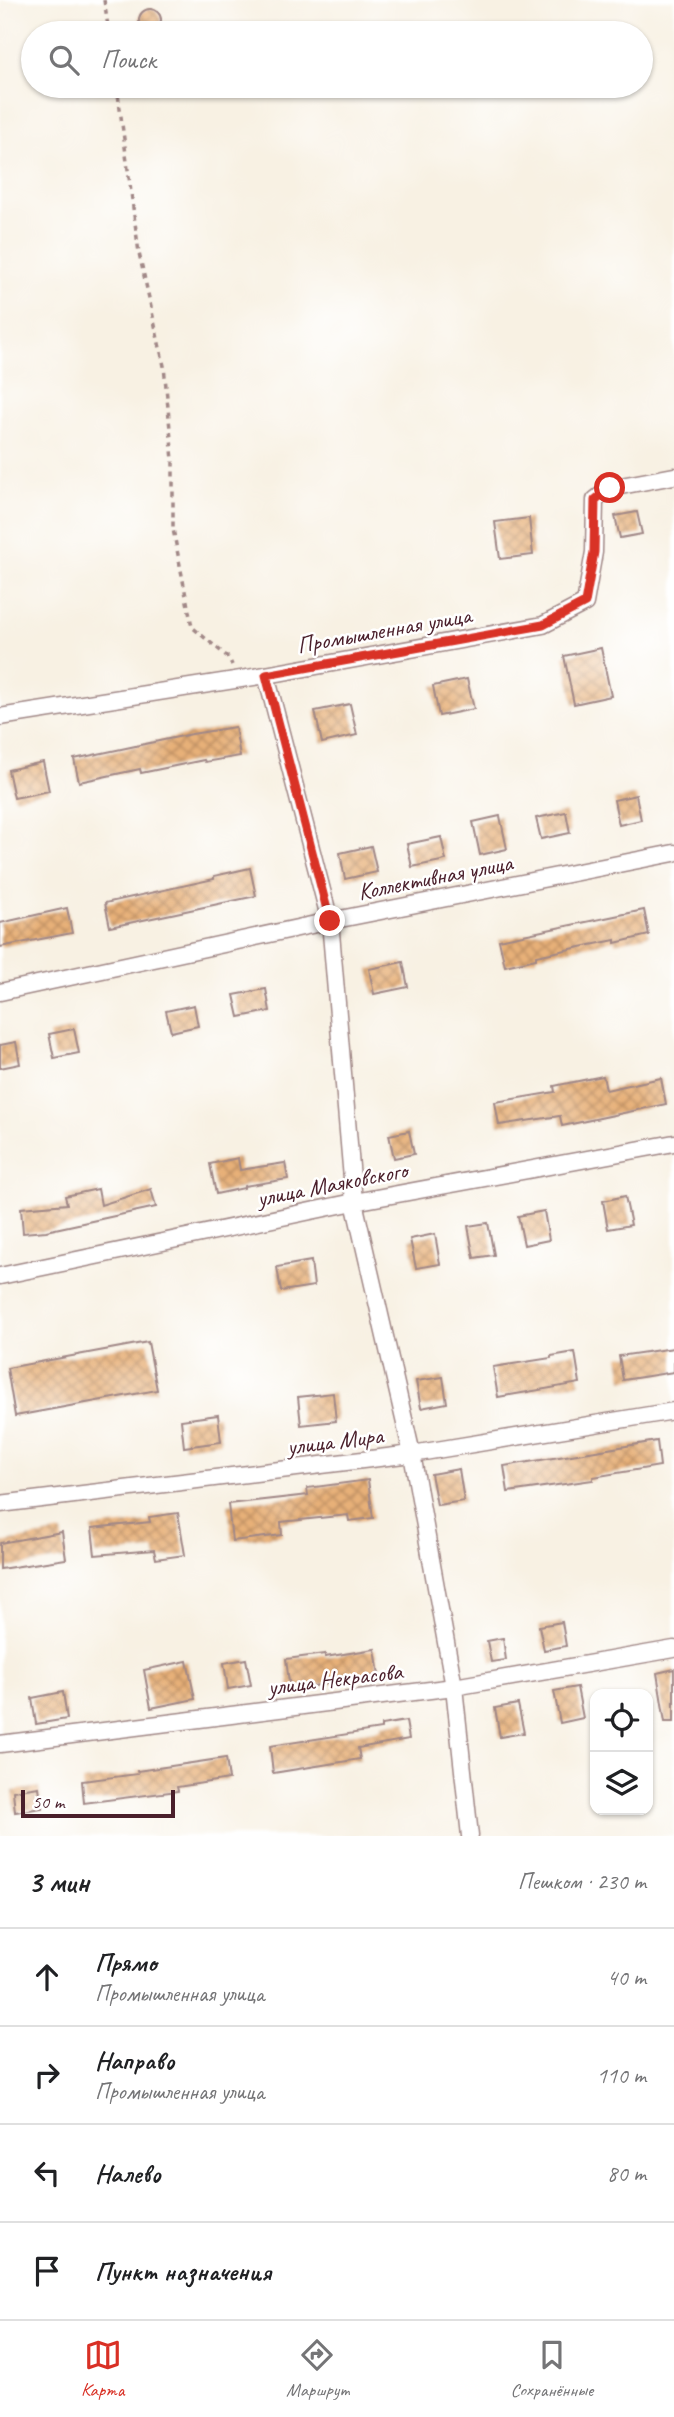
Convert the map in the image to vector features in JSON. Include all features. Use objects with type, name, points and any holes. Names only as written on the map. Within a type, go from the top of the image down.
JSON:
[{"type":"street","name":"Промышленная улица","points":[[0,716],[266,675],[543,625],[585,603],[594,552],[595,500],[610,488],[674,476]]},
{"type":"street","points":[[266,675],[330,921],[355,1202],[412,1454],[454,1687],[470,1836]]},
{"type":"street","name":"Коллективная улица","points":[[0,992],[330,921],[674,853]]},
{"type":"street","name":"улица Маяковского","points":[[0,1276],[355,1202],[674,1143]]},
{"type":"street","name":"улица Мира","points":[[0,1503],[412,1454],[674,1411]]},
{"type":"street","name":"улица Некрасова","points":[[0,1744],[454,1687],[674,1650]]},
{"type":"path","points":[[104,0],[107,21]]},
{"type":"path","points":[[119,98],[139,253],[164,366],[173,460],[173,529],[192,627],[229,658],[239,679]]},
{"type":"building","points":[[150,9],[160,16],[161,21],[139,20],[146,10]]},
{"type":"building","points":[[637,512],[642,534],[620,538],[615,516]]},
{"type":"building","points":[[529,518],[533,555],[500,559],[495,522]]},
{"type":"building","points":[[601,648],[611,696],[574,704],[564,656]]},
{"type":"building","points":[[467,679],[474,709],[439,716],[433,686]]},
{"type":"building","points":[[350,704],[357,735],[322,743],[315,711]]},
{"type":"building","points":[[235,727],[240,756],[204,760],[141,773],[140,769],[79,782],[74,759]]},
{"type":"building","points":[[43,762],[49,791],[14,798],[8,770]]},
{"type":"building","points":[[636,795],[641,820],[619,825],[614,800]]},
{"type":"building","points":[[566,812],[570,833],[541,839],[536,818]]},
{"type":"building","points":[[500,816],[507,849],[480,855],[473,822]]},
{"type":"building","points":[[441,837],[446,860],[412,867],[407,844]]},
{"type":"building","points":[[371,846],[377,872],[345,879],[340,853]]},
{"type":"building","points":[[250,868],[256,896],[110,927],[105,903],[214,879],[214,876]]},
{"type":"building","points":[[67,908],[72,933],[0,947],[0,923]]},
{"type":"building","points":[[644,910],[649,935],[536,956],[536,959],[505,966],[499,940]]},
{"type":"building","points":[[403,962],[408,987],[374,994],[369,969]]},
{"type":"building","points":[[266,989],[270,1011],[239,1017],[234,995]]},
{"type":"building","points":[[194,1005],[198,1026],[171,1032],[166,1011]]},
{"type":"building","points":[[74,1029],[79,1053],[54,1058],[49,1034]]},
{"type":"building","points":[[16,1042],[20,1064],[0,1068],[0,1045]]},
{"type":"building","points":[[603,1076],[606,1090],[661,1078],[666,1104],[562,1126],[560,1116],[499,1125],[495,1102],[555,1092],[554,1086]]},
{"type":"building","points":[[409,1131],[414,1154],[394,1158],[389,1135]]},
{"type":"building","points":[[238,1158],[240,1170],[285,1163],[288,1179],[244,1186],[216,1194],[210,1164]]},
{"type":"building","points":[[98,1189],[101,1205],[151,1189],[156,1207],[46,1231],[23,1233],[21,1208],[67,1204],[65,1196]]},
{"type":"building","points":[[625,1196],[631,1225],[608,1229],[603,1201]]},
{"type":"building","points":[[544,1211],[549,1240],[524,1245],[518,1216]]},
{"type":"building","points":[[488,1223],[494,1255],[474,1258],[468,1226]]},
{"type":"building","points":[[435,1234],[440,1264],[416,1268],[410,1239]]},
{"type":"building","points":[[311,1261],[314,1286],[281,1291],[277,1267]]},
{"type":"building","points":[[148,1342],[157,1390],[15,1416],[7,1368]]},
{"type":"building","points":[[674,1348],[674,1372],[623,1380],[619,1356]]},
{"type":"building","points":[[575,1352],[580,1383],[498,1397],[493,1367]]},
{"type":"building","points":[[443,1377],[447,1403],[421,1408],[416,1381]]},
{"type":"building","points":[[333,1393],[336,1421],[301,1425],[298,1397]]},
{"type":"building","points":[[218,1415],[221,1442],[184,1447],[181,1420]]},
{"type":"building","points":[[657,1441],[660,1466],[593,1477],[593,1480],[508,1492],[504,1466]]},
{"type":"building","points":[[459,1469],[464,1501],[437,1505],[431,1474]]},
{"type":"building","points":[[368,1480],[373,1518],[349,1521],[348,1515],[281,1522],[282,1535],[232,1541],[228,1504],[308,1495],[307,1488]]},
{"type":"building","points":[[178,1513],[185,1555],[156,1559],[154,1550],[95,1555],[92,1528],[150,1522],[149,1517]]},
{"type":"building","points":[[62,1532],[66,1559],[0,1569],[0,1543]]},
{"type":"building","points":[[562,1622],[566,1646],[544,1650],[539,1626]]},
{"type":"building","points":[[503,1638],[506,1660],[491,1662],[487,1641]]},
{"type":"building","points":[[375,1649],[379,1675],[290,1690],[286,1659],[325,1654],[325,1657]]},
{"type":"building","points":[[246,1659],[251,1685],[228,1689],[224,1663]]},
{"type":"building","points":[[187,1661],[195,1699],[151,1708],[144,1670]]},
{"type":"building","points":[[674,1669],[674,1722],[665,1722],[657,1673]]},
{"type":"building","points":[[577,1687],[583,1718],[560,1723],[554,1691]]},
{"type":"building","points":[[63,1692],[67,1719],[36,1724],[32,1698]]},
{"type":"building","points":[[518,1704],[524,1733],[500,1737],[495,1708]]},
{"type":"building","points":[[406,1721],[409,1739],[358,1748],[360,1759],[273,1773],[270,1746],[381,1729],[381,1725]]},
{"type":"building","points":[[226,1758],[229,1779],[177,1787],[178,1791],[84,1803],[82,1781]]},
{"type":"building","points":[[39,1787],[42,1808],[15,1812],[13,1791]]},
{"type":"route","points":[[330,921],[266,675],[543,625],[585,603],[594,552],[595,500],[610,488]]}]
